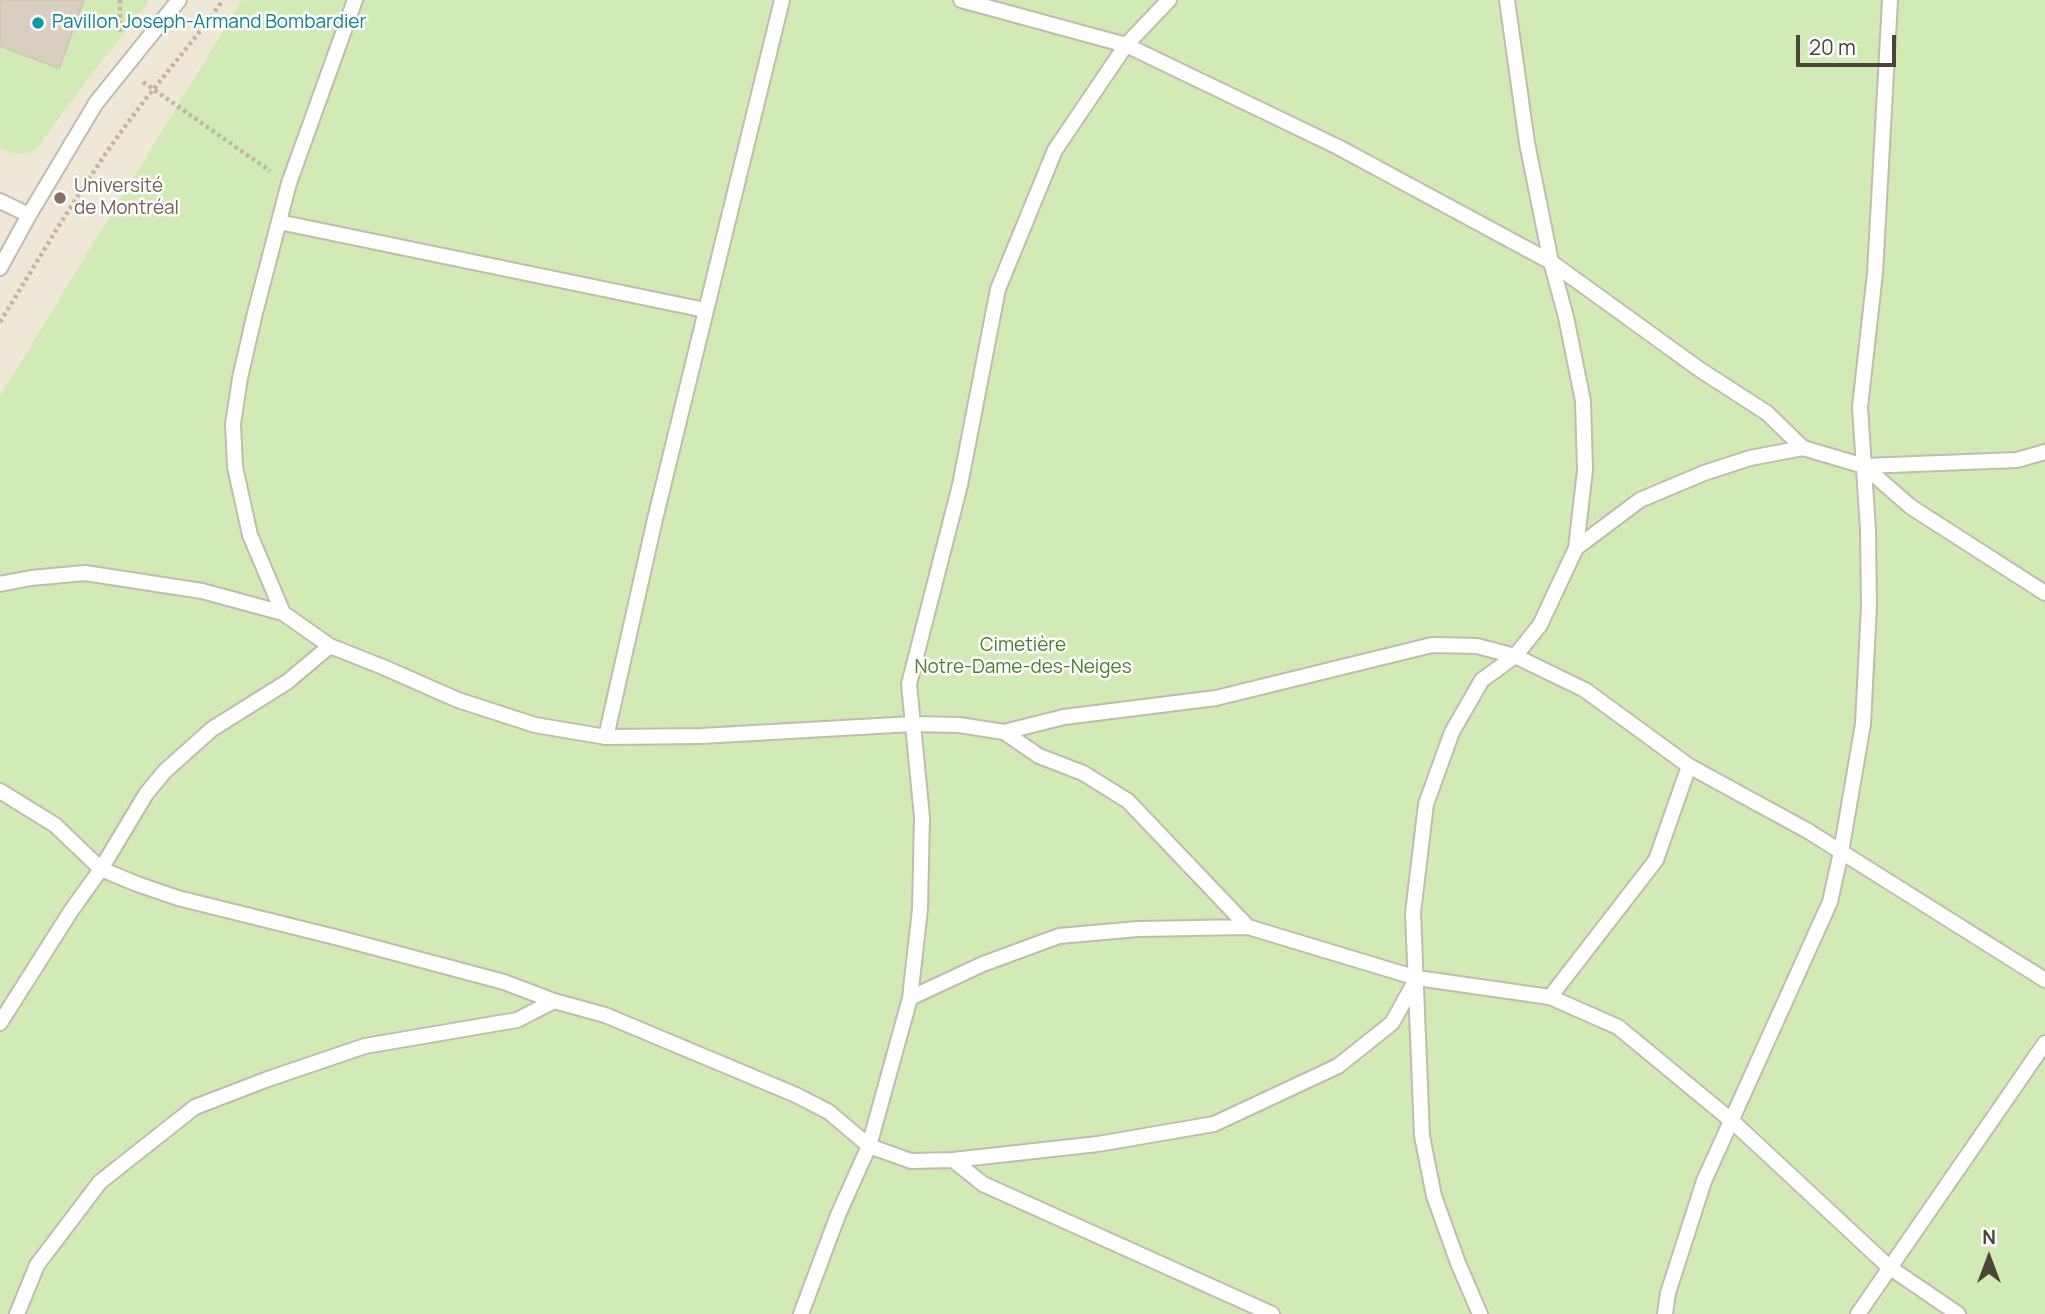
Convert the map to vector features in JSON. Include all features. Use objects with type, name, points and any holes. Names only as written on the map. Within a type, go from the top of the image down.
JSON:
[{"type":"lane","points":[[0,268],[96,103],[179,0]]},
{"type":"lane","points":[[283,613],[250,535],[235,467],[233,424],[254,317],[289,183],[355,0]]},
{"type":"lane","points":[[606,737],[654,519],[782,0]]},
{"type":"lane","points":[[961,0],[1126,46],[1338,148],[1551,262],[1699,369],[1767,413],[1802,449]]},
{"type":"lane","points":[[802,1314],[838,1215],[869,1146],[910,998],[920,909],[922,817],[909,684],[960,485],[998,289],[1055,150],[1126,46],[1169,0]]},
{"type":"lane","points":[[1480,1314],[1434,1196],[1422,1136],[1413,913],[1426,804],[1452,732],[1482,680],[1515,656],[1540,625],[1576,548],[1585,470],[1583,401],[1527,143],[1507,0]]},
{"type":"lane","points":[[1665,1314],[1668,1293],[1704,1181],[1830,902],[1841,852],[1863,711],[1869,606],[1860,407],[1875,273],[1890,0]]},
{"type":"lane","points":[[0,201],[29,215]]},
{"type":"lane","points":[[279,222],[705,310]]},
{"type":"lane","points":[[1576,548],[1640,500],[1704,473],[1750,458],[1802,449],[1864,466],[2017,460],[2045,452]]},
{"type":"lane","points":[[1864,466],[1911,508],[2045,593]]},
{"type":"lane","points":[[0,584],[85,573],[202,591],[283,613],[330,646],[458,700],[535,725],[606,737],[701,736],[914,724],[959,725],[1004,732],[1063,717],[1216,698],[1432,645],[1477,646],[1515,656],[1585,690],[1689,766],[1808,831],[2045,980]]},
{"type":"lane","points":[[0,1023],[101,869],[146,794],[165,771],[212,729],[287,682],[330,646]]},
{"type":"lane","points":[[1004,732],[1039,756],[1083,773],[1128,801],[1248,927]]},
{"type":"lane","points":[[1550,997],[1656,860],[1689,766]]},
{"type":"lane","points":[[0,790],[55,825],[101,869],[137,884],[178,898],[504,982],[554,1002],[605,1015],[796,1095],[829,1112],[869,1146],[911,1161],[953,1160],[1098,1144],[1214,1124],[1338,1066],[1392,1023],[1417,978]]},
{"type":"lane","points":[[910,998],[983,964],[1059,936],[1138,929],[1248,927],[1417,978],[1550,997],[1618,1027],[1732,1121],[1889,1267],[1958,1314]]},
{"type":"lane","points":[[17,1314],[37,1265],[100,1182],[195,1107],[365,1046],[517,1020],[554,1002]]},
{"type":"lane","points":[[1858,1314],[2045,1043]]},
{"type":"lane","points":[[953,1160],[982,1184],[1272,1314]]},
{"type":"path","points":[[120,0],[120,44]]},
{"type":"path","points":[[0,322],[108,150],[152,88],[196,38],[223,0]]},
{"type":"path","points":[[152,88],[289,183]]},
{"type":"shaded area","name":"Université de Montréal","points":[[0,0],[242,0],[0,396]]},
{"type":"green space","points":[[84,0],[150,0],[37,148],[19,154],[0,149],[0,46],[59,68]]},
{"type":"green space","name":"Cimetière Notre-Dame-des-Neiges","points":[[242,0],[2045,0],[2045,1314],[0,1314],[0,396]]},
{"type":"building","name":"Pavillon Joseph-Armand Bombardier","points":[[0,0],[84,0],[59,68],[0,46]]},
{"type":"place","name":"Pavillon Joseph-Armand Bombardier","points":[[38,23]]},
{"type":"place","name":"Université de Montréal","points":[[60,198]]}]
